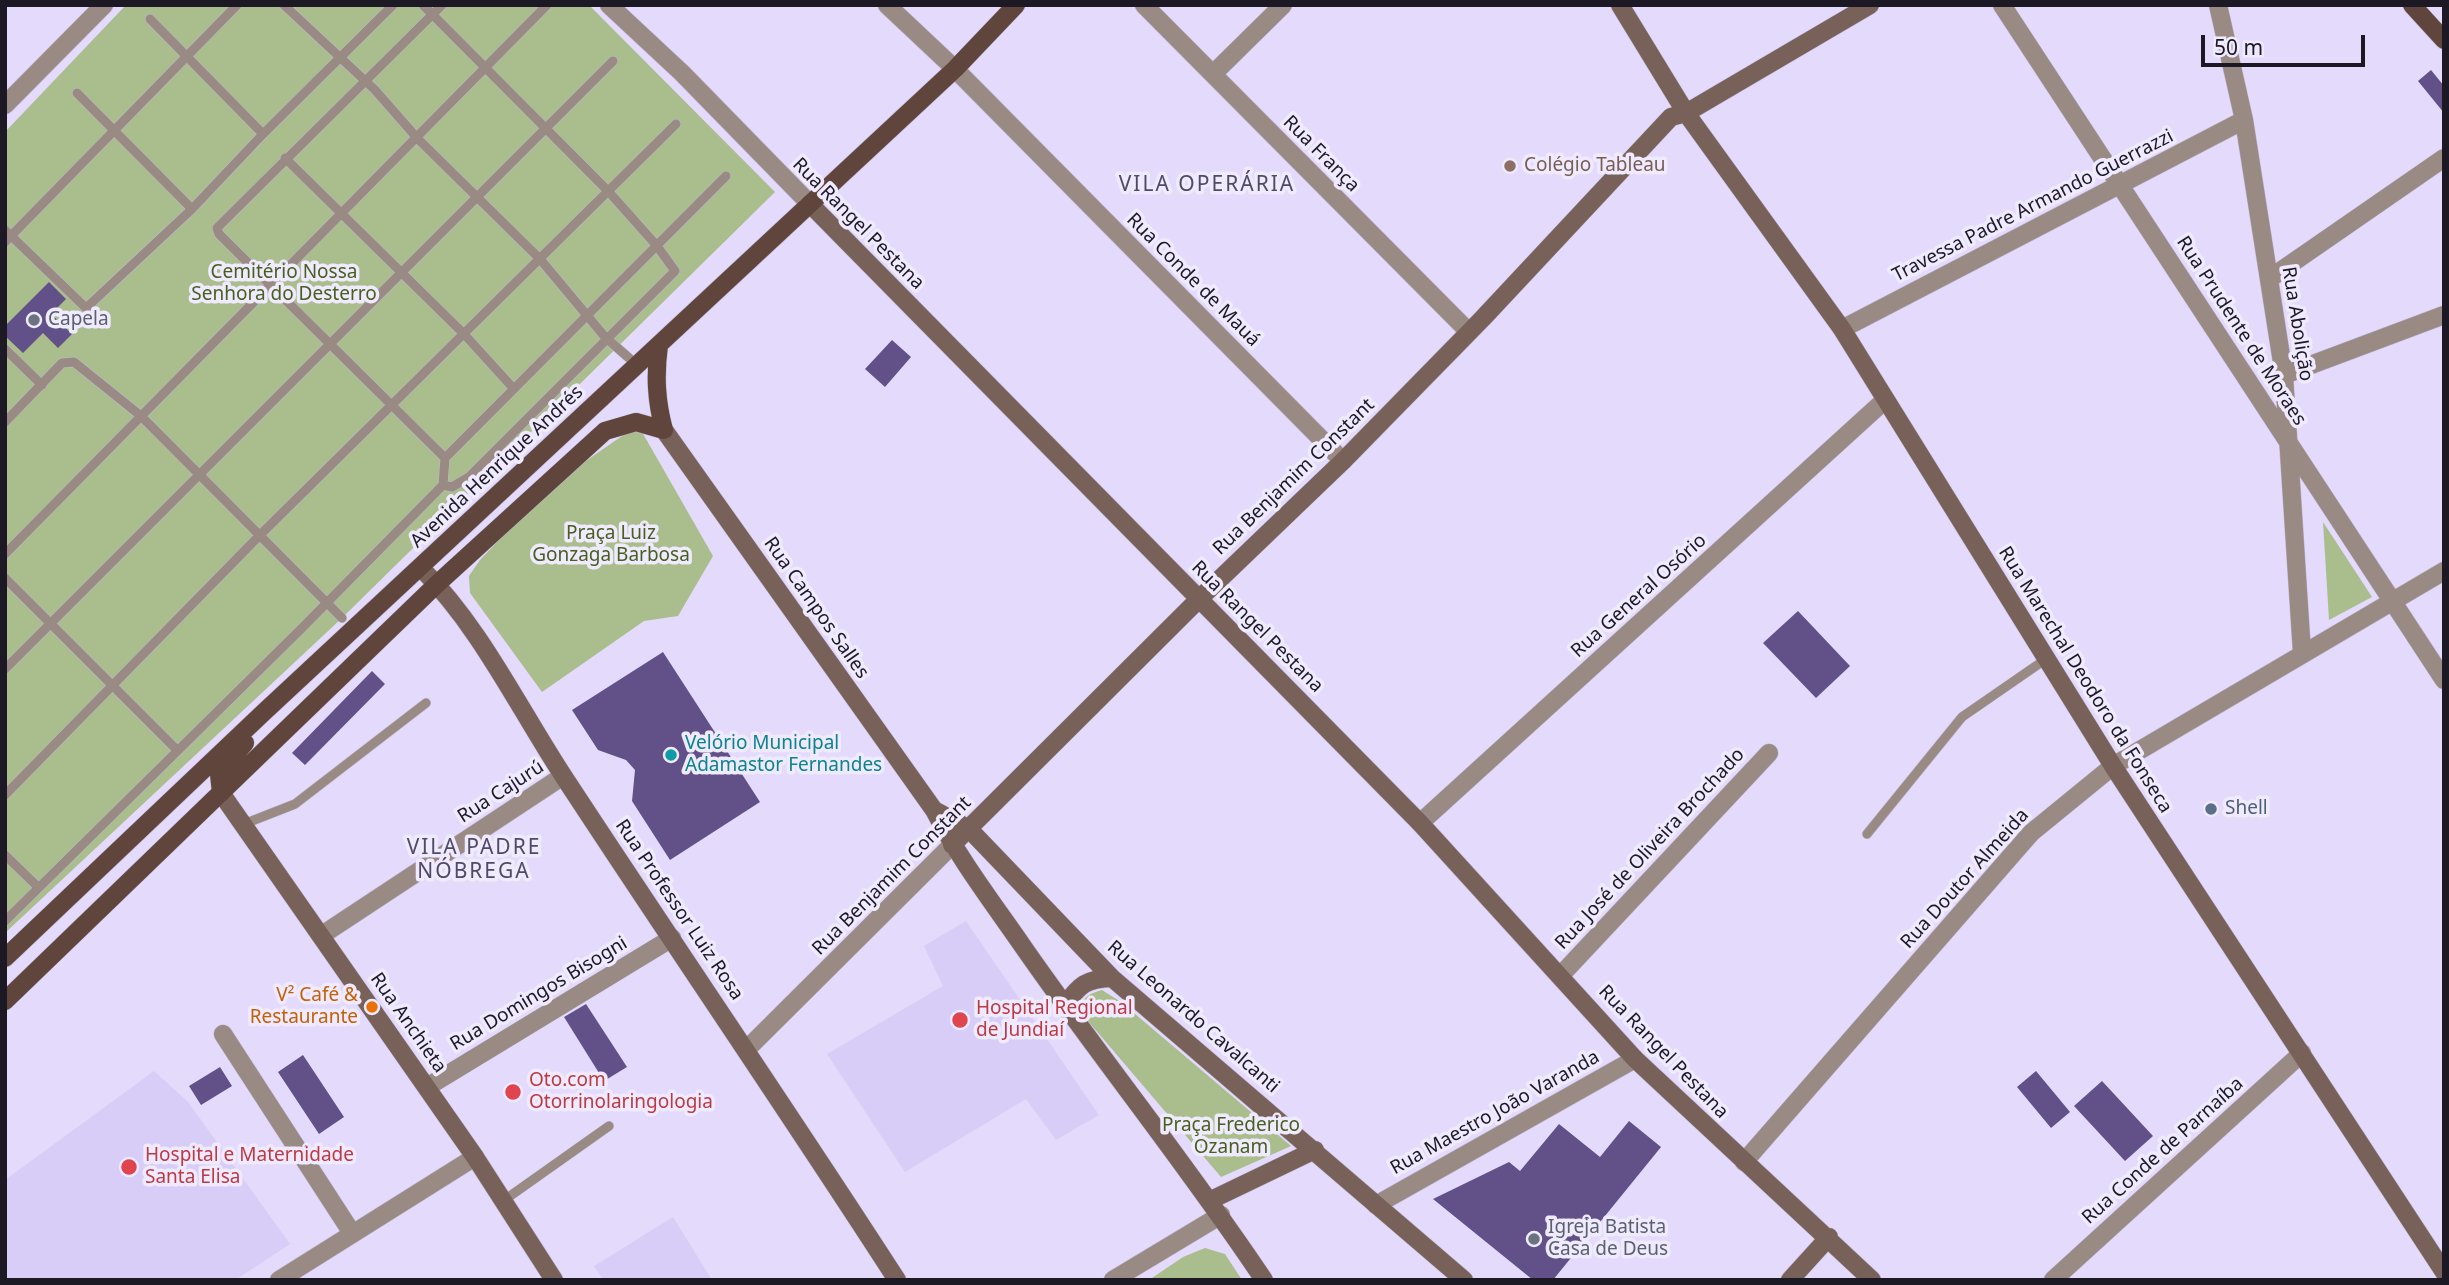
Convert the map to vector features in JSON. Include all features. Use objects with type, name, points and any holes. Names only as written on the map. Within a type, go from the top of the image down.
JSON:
[{"type":"main road","name":"Avenida Henrique Andrés","points":[[5,958],[263,712],[955,69],[1016,5]]},
{"type":"main road","name":"Rua Marechal Deodoro da Fonseca","points":[[1620,5],[1686,113],[1842,329],[2113,766],[2444,1272]]},
{"type":"main road","name":"Rua Benjamim Constant","points":[[952,845],[1199,598],[1343,461],[1469,332],[1671,117],[1686,113],[1870,5]]},
{"type":"main road","points":[[2412,5],[2444,40]]},
{"type":"main road","name":"Rua Rangel Pestana","points":[[810,204],[1420,823],[1635,1059],[1744,1162],[1829,1237],[1872,1280]]},
{"type":"main road","points":[[5,1001],[437,584],[605,431],[636,422],[664,429],[656,399],[655,375],[659,345]]},
{"type":"main road","name":"Rua Campos Salles","points":[[664,429],[934,810],[952,845],[1064,1006],[1216,1207],[1264,1280]]},
{"type":"main road","name":"Rua Professor Luiz Rosa","points":[[421,568],[437,584],[487,651],[563,776],[747,1049],[897,1280]]},
{"type":"main road","points":[[221,793],[219,774],[250,736],[263,712]]},
{"type":"main road","name":"Rua Anchieta","points":[[221,793],[475,1157],[554,1280]]},
{"type":"main road","name":"Rua Campos Salles","points":[[934,810],[969,829]]},
{"type":"main road","name":"Rua Leonardo Cavalcanti","points":[[969,829],[1112,978],[1464,1280]]},
{"type":"main road","points":[[1064,1006],[1074,992],[1089,979],[1112,978]]},
{"type":"main road","points":[[1216,1207],[1315,1150]]},
{"type":"main road","points":[[1790,1280],[1829,1237]]},
{"type":"street","points":[[5,105],[104,5]]},
{"type":"street","name":"Rua Rangel Pestana","points":[[609,5],[682,73],[810,204]]},
{"type":"street","name":"Rua Conde de Mauá","points":[[887,5],[955,69],[1343,461]]},
{"type":"street","name":"Rua França","points":[[1144,5],[1469,332]]},
{"type":"street","points":[[1213,74],[1283,5]]},
{"type":"street","name":"Rua Prudente de Moraes","points":[[2001,5],[2121,184],[2391,603],[2444,680]]},
{"type":"street","name":"Rua Abolição","points":[[2218,5],[2244,120],[2284,375],[2291,448],[2302,653]]},
{"type":"street","name":"Travessa Padre Armando Guerrazzi","points":[[1842,329],[2244,120]]},
{"type":"street","points":[[2269,279],[2444,158]]},
{"type":"street","points":[[2284,375],[2444,315]]},
{"type":"street","name":"Rua General Osório","points":[[1420,823],[1885,400]]},
{"type":"street","name":"Rua Doutor Almeida","points":[[1744,1162],[2031,833],[2113,766],[2444,571]]},
{"type":"street","name":"Rua José de Oliveira Brochado","points":[[1561,975],[1769,752]]},
{"type":"street","name":"Rua Cajurú","points":[[322,935],[563,776]]},
{"type":"street","name":"Rua Benjamim Constant","points":[[747,1049],[952,845]]},
{"type":"street","name":"Rua Domingos Bisogni","points":[[427,1087],[673,938]]},
{"type":"street","points":[[223,1034],[352,1233]]},
{"type":"street","name":"Rua Conde de Parnaíba","points":[[2053,1280],[2302,1053]]},
{"type":"street","name":"Rua Maestro João Varanda","points":[[1376,1205],[1635,1059]]},
{"type":"street","points":[[279,1280],[475,1157]]},
{"type":"street","points":[[1114,1280],[1216,1207]]},
{"type":"lane","points":[[237,5],[115,131],[7,236],[86,308],[192,209],[393,5]]},
{"type":"lane","points":[[284,5],[366,81],[418,139],[540,260],[606,337],[637,365]]},
{"type":"lane","points":[[423,5],[608,192],[673,266],[672,277],[606,337],[469,477],[459,485],[443,485]]},
{"type":"lane","points":[[442,5],[285,158],[217,229],[329,346],[445,458]]},
{"type":"lane","points":[[5,554],[418,139],[547,5]]},
{"type":"lane","points":[[150,19],[263,134]]},
{"type":"lane","points":[[5,669],[612,61]]},
{"type":"lane","points":[[76,93],[192,209]]},
{"type":"lane","points":[[5,795],[259,536],[676,124]]},
{"type":"lane","points":[[285,158],[464,334],[514,389]]},
{"type":"lane","points":[[5,921],[443,485],[445,458],[726,176]]},
{"type":"lane","points":[[5,349],[42,386]]},
{"type":"lane","points":[[5,422],[62,363],[74,362],[141,416],[342,618]]},
{"type":"lane","points":[[5,578],[177,750]]},
{"type":"lane","points":[[1867,834],[1962,717],[2046,659]]},
{"type":"lane","points":[[244,824],[295,804],[426,703]]},
{"type":"lane","points":[[5,855],[38,887]]},
{"type":"lane","points":[[503,1201],[608,1126]]},
{"type":"shaded area","name":"Hospital Regional de Jundiaí","points":[[966,921],[1099,1115],[1056,1140],[1026,1099],[905,1172],[827,1054],[943,986],[924,946]]},
{"type":"shaded area","name":"Hospital e Maternidade Santa Elisa","points":[[154,1071],[188,1102],[290,1244],[235,1280],[5,1280],[5,1180]]},
{"type":"shaded area","points":[[673,1217],[712,1280],[603,1280],[594,1266]]},
{"type":"green space","name":"Cemitério Nossa Senhora do Desterro","points":[[126,5],[589,5],[775,192],[342,618],[5,933],[5,132]]},
{"type":"green space","name":"Praça Luiz Gonzaga Barbosa","points":[[638,425],[713,556],[678,616],[644,621],[542,692],[470,593],[469,576],[480,560],[551,485]]},
{"type":"green space","points":[[2323,522],[2372,597],[2329,620]]},
{"type":"green space","name":"Praça Frederico Ozanam","points":[[1102,990],[1121,1002],[1291,1146],[1221,1177],[1082,1014],[1083,1001]]},
{"type":"green space","points":[[1205,1248],[1225,1254],[1242,1280],[1149,1280],[1183,1257]]},
{"type":"building","points":[[2431,70],[2444,86],[2444,113],[2418,81]]},
{"type":"building","name":"Capela","points":[[49,282],[66,299],[51,314],[72,334],[58,348],[43,333],[23,353],[5,336],[5,326]]},
{"type":"building","points":[[892,340],[911,357],[885,387],[865,369]]},
{"type":"building","points":[[1798,611],[1850,666],[1816,698],[1763,643]]},
{"type":"building","name":"Velório Municipal Adamastor Fernandes","points":[[663,652],[760,802],[670,860],[632,801],[635,770],[626,760],[598,750],[572,710]]},
{"type":"building","points":[[372,671],[385,684],[305,765],[292,753]]},
{"type":"building","points":[[586,1004],[627,1067],[604,1081],[564,1017]]},
{"type":"building","points":[[303,1055],[344,1117],[319,1134],[278,1072]]},
{"type":"building","points":[[220,1067],[232,1086],[201,1105],[189,1086]]},
{"type":"building","points":[[2036,1071],[2070,1112],[2051,1128],[2017,1087]]},
{"type":"building","points":[[2102,1081],[2153,1136],[2125,1161],[2074,1106]]},
{"type":"building","name":"Igreja Batista Casa de Deus","points":[[1629,1121],[1661,1147],[1553,1280],[1533,1280],[1433,1199],[1509,1162],[1520,1171],[1559,1124],[1600,1157]]},
{"type":"place","name":"Colégio Tableau","points":[[1510,166]]},
{"type":"place","name":"Capela","points":[[34,320]]},
{"type":"place","name":"Velório Municipal Adamastor Fernandes","points":[[671,755]]},
{"type":"place","name":"Shell","points":[[2211,809]]},
{"type":"place","name":"V² Café & Restaurante","points":[[372,1007]]},
{"type":"place","name":"Hospital Regional de Jundiaí","points":[[960,1020]]},
{"type":"place","name":"Oto.com Otorrinolaringologia","points":[[513,1092]]},
{"type":"place","name":"Hospital e Maternidade Santa Elisa","points":[[129,1167]]},
{"type":"place","name":"Igreja Batista Casa de Deus","points":[[1534,1239]]},
{"type":"district","name":"VILA OPERÁRIA","points":[[1207,185]]},
{"type":"district","name":"VILA PADRE NÓBREGA","points":[[474,860]]}]
